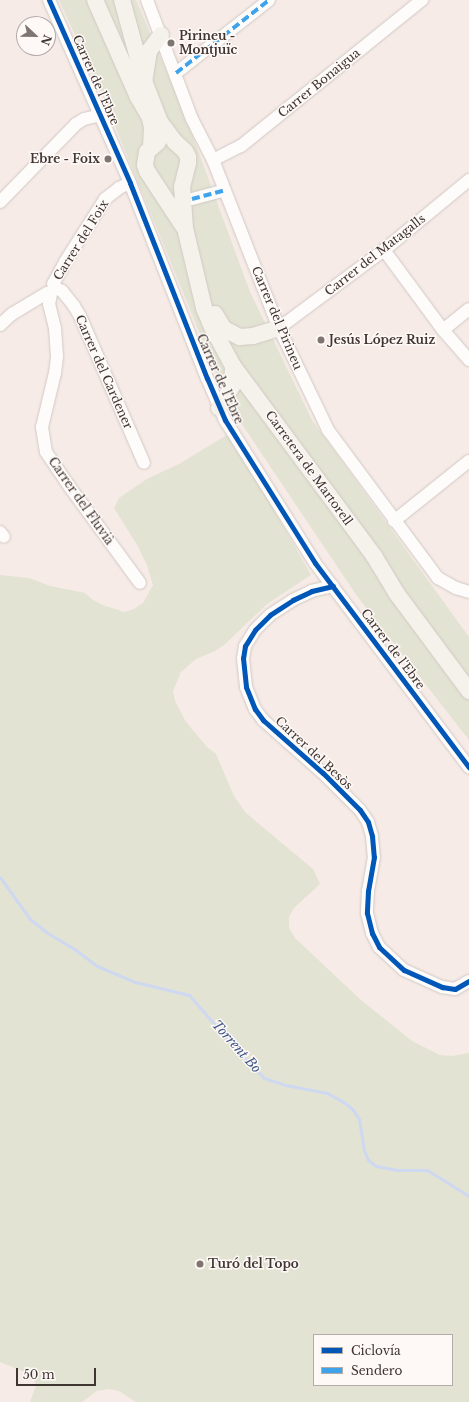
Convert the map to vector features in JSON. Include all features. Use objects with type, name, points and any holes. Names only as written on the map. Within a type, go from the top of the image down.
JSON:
[{"type":"main road","points":[[94,0],[138,97],[149,116]]},
{"type":"main road","points":[[122,0],[144,81],[160,122],[175,142]]},
{"type":"main road","points":[[151,147],[152,128],[144,81],[149,51],[161,35]]},
{"type":"main road","points":[[163,140],[175,142],[182,146],[188,156],[182,187],[185,228],[147,171],[145,165],[147,152],[151,147],[163,140]]},
{"type":"main road","points":[[154,180],[167,184],[174,183],[180,179],[186,171]]},
{"type":"main road","name":"Carretera de Martorell","points":[[185,228],[208,318],[233,366],[374,556],[397,594],[469,691]]},
{"type":"main road","points":[[196,274],[219,321],[230,334],[245,338],[279,328]]},
{"type":"main road","points":[[219,408],[232,386],[233,366]]},
{"type":"main road","points":[[374,556],[427,618],[469,672]]},
{"type":"street","name":"Carrer de l'Ebre","points":[[49,0],[130,183],[219,408],[292,529],[333,586],[469,766]]},
{"type":"street","points":[[176,73],[269,0]]},
{"type":"street","name":"Carrer Bonaigua","points":[[213,160],[241,146],[422,0]]},
{"type":"street","name":"Carrer del Pirineu","points":[[147,1],[176,73],[192,118],[213,160],[279,328],[328,430],[394,521],[438,578],[456,588],[469,592]]},
{"type":"street","points":[[0,202],[76,124],[84,119],[100,115]]},
{"type":"street","name":"Carrer del Matagalls","points":[[279,328],[384,250],[469,180]]},
{"type":"street","name":"Carrer del Foix","points":[[0,325],[12,314],[52,290],[65,262],[105,199],[119,188],[130,183]]},
{"type":"street","points":[[192,199],[225,190]]},
{"type":"street","points":[[384,250],[443,330],[469,360]]},
{"type":"street","name":"Carrer del Cardener","points":[[52,290],[62,291],[80,316],[144,463]]},
{"type":"street","name":"Carrer del Fluvià","points":[[52,290],[49,304],[56,328],[57,357],[55,373],[42,426],[46,452],[140,583]]},
{"type":"street","points":[[443,330],[469,310]]},
{"type":"street","points":[[394,521],[469,461]]},
{"type":"street","name":"Carrer del Besòs","points":[[333,586],[312,591],[293,600],[270,615],[255,630],[245,646],[243,658],[246,687],[255,709],[263,720],[323,774],[360,810],[368,822],[372,836],[374,857],[368,891],[367,913],[372,933],[379,947],[404,970],[442,987],[455,989],[469,981]]},
{"type":"green space","points":[[59,0],[136,0],[185,115],[250,292],[312,420],[469,637],[469,740],[357,596],[229,405],[100,89]]},
{"type":"green space","points":[[230,433],[311,575],[267,604],[224,645],[215,651],[196,659],[181,672],[173,691],[175,701],[186,722],[207,747],[216,754],[234,796],[246,813],[313,869],[320,884],[294,908],[289,917],[289,928],[295,938],[361,1000],[412,1041],[440,1055],[452,1056],[469,1053],[469,1402],[136,1402],[119,1391],[109,1389],[97,1391],[82,1402],[30,1402],[36,1385],[32,1375],[0,1362],[0,575],[29,578],[50,586],[85,593],[93,600],[103,605],[124,612],[134,609],[143,603],[153,585],[147,565],[137,545],[114,508],[119,498],[147,479],[179,464]]},
{"type":"waterway","name":"Torrent Bo","points":[[0,877],[30,919],[46,932],[73,948],[97,966],[135,982],[189,995],[242,1056],[264,1078],[286,1085],[327,1093],[345,1103],[353,1110],[359,1119],[364,1150],[368,1160],[376,1166],[396,1170],[427,1170],[469,1196]]},
{"type":"marked path","points":[[176,73],[269,0]]},
{"type":"marked path","points":[[192,199],[225,190]]},
{"type":"cycle path","points":[[49,0],[130,183],[225,420],[315,563],[469,767]]},
{"type":"cycle path","points":[[333,586],[312,591],[293,600],[270,615],[255,630],[245,646],[243,658],[246,687],[255,709],[263,720],[323,773],[360,810],[368,822],[372,836],[374,857],[368,891],[367,913],[372,933],[379,947],[404,970],[442,987],[455,989],[469,981]]},
{"type":"place","name":"Pirineu - Montjuïc","points":[[171,43]]},
{"type":"place","name":"Ebre - Foix","points":[[108,159]]},
{"type":"place","name":"Jesús López Ruiz","points":[[321,340]]},
{"type":"place","name":"Turó del Topo","points":[[200,1264]]}]
